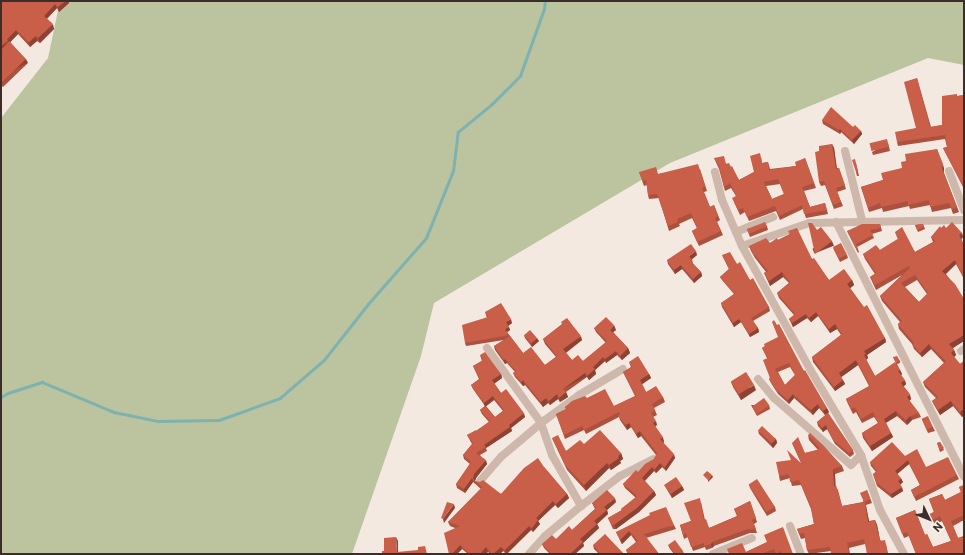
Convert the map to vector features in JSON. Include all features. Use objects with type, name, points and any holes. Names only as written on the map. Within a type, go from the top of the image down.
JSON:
[{"type":"street","points":[[845,151],[862,220]]},
{"type":"street","points":[[949,171],[964,210]]},
{"type":"street","points":[[715,172],[722,200],[742,246],[810,370],[861,455],[880,510],[904,554]]},
{"type":"street","points":[[736,232],[773,217]]},
{"type":"street","points":[[742,246],[809,223],[862,220],[964,220]]},
{"type":"street","points":[[836,222],[964,477]]},
{"type":"street","points":[[487,348],[541,422],[552,455],[581,506]]},
{"type":"street","points":[[480,481],[502,456],[541,422],[579,395],[623,369]]},
{"type":"street","points":[[758,379],[774,398],[851,465],[861,455]]},
{"type":"street","points":[[529,554],[545,536],[620,476],[653,459]]},
{"type":"street","points":[[790,526],[801,554]]},
{"type":"street","points":[[713,554],[752,538]]},
{"type":"green space","points":[[60,1],[964,1],[964,65],[928,58],[670,163],[434,303],[421,356],[352,554],[1,554],[1,118],[48,58]]},
{"type":"building","points":[[1,1],[65,1],[58,7],[55,4],[44,16],[53,24],[38,38],[36,36],[29,42],[16,30],[7,39],[8,41],[1,46]]},
{"type":"building","points":[[9,41],[26,59],[2,82],[1,50]]},
{"type":"building","points":[[917,78],[930,127],[942,125],[942,96],[957,94],[957,96],[964,95],[964,188],[943,148],[947,147],[945,135],[897,142],[895,132],[916,128],[904,82]]},
{"type":"building","points":[[831,107],[853,127],[855,125],[861,131],[852,140],[840,129],[839,130],[822,120]]},
{"type":"building","points":[[887,139],[889,147],[871,151],[870,143]]},
{"type":"building","points":[[832,144],[836,169],[839,168],[845,185],[836,188],[841,202],[833,205],[824,181],[819,182],[815,152],[819,151],[819,146]]},
{"type":"building","points":[[937,149],[943,164],[942,168],[957,207],[952,209],[949,203],[930,207],[929,200],[908,205],[908,201],[881,207],[880,203],[868,208],[861,187],[883,180],[881,173],[902,168],[901,162],[906,161],[905,154]]},
{"type":"building","points":[[760,153],[762,163],[768,162],[769,170],[796,166],[795,162],[805,158],[814,183],[802,187],[810,207],[825,203],[827,210],[804,214],[802,205],[779,216],[775,206],[747,217],[743,208],[738,210],[732,198],[736,196],[730,183],[724,187],[719,166],[714,158],[724,156],[726,164],[729,163],[731,167],[732,166],[739,180],[754,172],[750,156]],"holes":[[[778,179],[784,194],[772,199],[764,182]]]},
{"type":"building","points":[[855,159],[858,172],[856,172],[852,160]]},
{"type":"building","points":[[698,164],[705,186],[702,188],[710,207],[714,205],[718,216],[715,218],[721,231],[697,242],[692,231],[697,228],[691,213],[677,219],[678,222],[668,226],[657,194],[648,195],[646,180],[643,181],[639,172],[656,167],[658,174]]},
{"type":"building","points":[[765,222],[767,226],[749,234],[747,229]]},
{"type":"building","points":[[952,222],[962,233],[959,235],[964,244],[964,278],[955,260],[942,271],[955,284],[964,299],[964,335],[949,344],[954,350],[951,353],[960,364],[964,361],[964,409],[960,412],[951,401],[938,410],[932,401],[938,397],[923,382],[946,361],[929,344],[920,353],[912,344],[914,343],[898,324],[902,321],[880,296],[910,268],[909,266],[875,285],[870,277],[876,273],[863,254],[876,245],[880,250],[898,239],[895,232],[902,227],[915,252],[935,241],[931,237],[940,226],[941,228],[944,225],[946,228]],"holes":[[[915,275],[928,293],[919,302],[901,283]]]},
{"type":"building","points":[[808,223],[812,223],[817,230],[821,227],[832,241],[815,254]]},
{"type":"building","points":[[862,224],[880,224],[881,228],[870,230],[873,235],[856,244],[857,250],[847,231]]},
{"type":"building","points":[[923,224],[924,227],[917,230],[915,225]]},
{"type":"building","points":[[797,228],[812,259],[814,258],[829,280],[844,269],[852,280],[847,284],[864,307],[867,305],[885,338],[864,351],[866,354],[864,355],[875,376],[895,362],[900,370],[898,371],[905,380],[901,383],[910,394],[907,397],[919,413],[910,416],[906,420],[896,411],[884,419],[891,433],[870,446],[862,433],[878,423],[873,412],[861,419],[855,407],[851,409],[846,399],[870,386],[856,360],[839,373],[843,380],[834,387],[812,357],[842,334],[835,324],[829,329],[816,312],[809,318],[806,314],[792,323],[789,319],[795,314],[777,293],[790,282],[782,272],[769,281],[764,273],[768,271],[749,246],[766,238],[770,243],[777,238],[778,240],[790,234],[788,231]]},
{"type":"building","points":[[841,243],[847,255],[839,259],[833,247]]},
{"type":"building","points":[[691,244],[696,251],[689,256],[692,260],[691,261],[701,272],[693,279],[681,265],[674,270],[667,260]]},
{"type":"building","points":[[730,252],[737,264],[740,262],[750,280],[753,278],[769,307],[751,318],[758,328],[749,334],[739,319],[733,323],[721,303],[735,294],[720,277],[729,269],[722,255]]},
{"type":"building","points":[[501,303],[511,319],[506,322],[509,327],[505,329],[509,335],[465,343],[462,325],[488,317],[485,312]]},
{"type":"building","points":[[606,317],[614,325],[610,330],[628,348],[620,356],[616,351],[605,359],[603,357],[593,367],[595,369],[587,376],[585,373],[563,389],[566,392],[559,398],[557,394],[549,401],[546,398],[541,402],[523,380],[521,382],[513,373],[516,371],[505,359],[504,360],[494,346],[510,336],[523,353],[531,347],[545,365],[557,356],[543,339],[563,324],[561,322],[567,318],[581,336],[563,349],[572,360],[578,355],[583,361],[607,341],[594,328]]},
{"type":"building","points":[[774,320],[777,325],[779,324],[804,371],[805,370],[827,408],[823,411],[818,404],[811,410],[793,394],[788,400],[776,390],[769,379],[770,378],[763,360],[768,358],[762,348],[765,346],[764,344],[778,337],[772,322]],"holes":[[[789,363],[795,375],[785,385],[775,369]]]},
{"type":"building","points":[[530,330],[537,338],[531,344],[524,335]]},
{"type":"building","points":[[485,352],[501,374],[492,380],[501,393],[506,389],[524,413],[509,425],[510,427],[484,445],[486,447],[476,453],[486,460],[474,474],[473,478],[475,481],[472,478],[464,489],[456,484],[471,462],[463,455],[473,443],[467,435],[476,431],[490,421],[480,410],[485,406],[495,417],[504,410],[493,396],[484,403],[471,385],[480,379],[473,366],[483,360],[480,355]]},
{"type":"building","points":[[638,356],[649,374],[640,380],[646,392],[656,386],[663,397],[652,404],[655,410],[651,413],[656,421],[653,423],[663,437],[660,439],[674,454],[665,467],[660,463],[655,469],[652,467],[642,478],[654,491],[637,508],[612,525],[608,518],[622,510],[621,509],[637,496],[623,484],[636,470],[638,472],[645,464],[654,459],[657,453],[640,431],[636,434],[629,423],[626,425],[618,416],[620,414],[619,412],[584,430],[582,426],[564,435],[556,414],[567,409],[565,407],[572,401],[585,396],[587,398],[605,389],[614,406],[636,396],[623,372],[632,367],[629,362]]},
{"type":"building","points":[[897,356],[900,361],[896,363],[893,357]]},
{"type":"building","points":[[746,372],[754,385],[739,394],[731,382]]},
{"type":"building","points":[[764,398],[769,405],[757,414],[752,407]]},
{"type":"building","points":[[828,413],[853,450],[849,453],[833,440],[826,425],[822,428],[817,422]]},
{"type":"building","points":[[928,416],[933,427],[926,430],[922,419]]},
{"type":"building","points":[[762,426],[776,439],[772,443],[758,430]]},
{"type":"building","points":[[600,430],[621,453],[618,457],[619,458],[609,465],[607,463],[584,485],[565,465],[552,438],[558,435],[566,451],[580,440],[584,444]]},
{"type":"building","points":[[810,433],[842,466],[833,469],[834,486],[836,485],[842,506],[865,502],[868,522],[875,520],[880,541],[885,540],[888,554],[867,554],[864,539],[847,543],[849,554],[831,554],[830,547],[807,550],[804,533],[799,534],[797,529],[814,524],[811,507],[799,480],[790,482],[789,474],[779,476],[776,462],[791,460],[787,450],[802,464],[792,443],[798,437],[805,453],[820,449],[808,435]]},
{"type":"building","points":[[892,442],[905,456],[917,449],[926,467],[948,457],[957,475],[914,497],[911,490],[920,485],[908,460],[895,471],[901,478],[898,481],[902,487],[891,494],[876,482],[873,474],[877,471],[870,462]]},
{"type":"building","points":[[940,442],[944,448],[940,450],[937,443]]},
{"type":"building","points":[[538,458],[567,494],[556,504],[553,501],[536,518],[538,520],[532,528],[529,526],[505,550],[501,547],[492,554],[486,547],[480,554],[470,554],[460,545],[452,554],[449,554],[444,533],[460,526],[448,522],[482,487],[475,481],[480,482],[483,480],[501,494],[524,468]]},
{"type":"building","points":[[707,471],[712,475],[708,480],[703,475]]},
{"type":"building","points":[[676,477],[682,486],[671,494],[664,485]]},
{"type":"building","points":[[757,479],[775,507],[767,512],[749,484]]},
{"type":"building","points":[[964,485],[964,515],[951,521],[958,538],[964,536],[964,554],[916,554],[907,532],[902,534],[896,518],[915,510],[925,535],[927,534],[933,547],[951,541],[940,516],[933,520],[930,514],[934,512],[929,499],[942,494],[945,500],[961,492],[959,487]]},
{"type":"building","points":[[607,490],[615,498],[604,507],[607,510],[594,521],[597,524],[580,539],[583,542],[570,554],[552,554],[542,544],[552,535],[556,539],[569,526],[572,530],[596,508],[592,503]]},
{"type":"building","points":[[867,490],[870,499],[864,502],[860,493]]},
{"type":"building","points":[[700,498],[704,520],[706,519],[709,528],[738,516],[734,509],[750,501],[756,518],[752,520],[756,529],[748,529],[704,546],[704,543],[691,547],[686,533],[683,535],[680,525],[691,521],[684,503]]},
{"type":"building","points":[[447,502],[454,504],[443,519],[441,518]]},
{"type":"building","points":[[666,507],[674,525],[644,534],[659,554],[628,554],[626,550],[638,541],[629,531],[620,540],[616,532],[650,515],[649,513]]},
{"type":"building","points":[[783,527],[793,554],[782,554],[781,551],[776,554],[774,549],[761,554],[729,554],[727,549],[742,543],[746,552],[767,542],[764,535]]},
{"type":"building","points":[[605,534],[624,554],[601,554],[593,545]]},
{"type":"building","points":[[396,537],[397,552],[418,550],[418,547],[425,546],[427,554],[382,554],[382,551],[384,551],[384,538]]},
{"type":"building","points":[[675,540],[683,551],[682,554],[675,554],[668,545]]},
{"type":"waterway","points":[[1,397],[8,393],[42,382],[114,412],[158,421],[219,420],[280,398],[324,360],[368,304],[426,238],[453,171],[458,132],[492,104],[520,76],[544,9],[545,1]]}]
